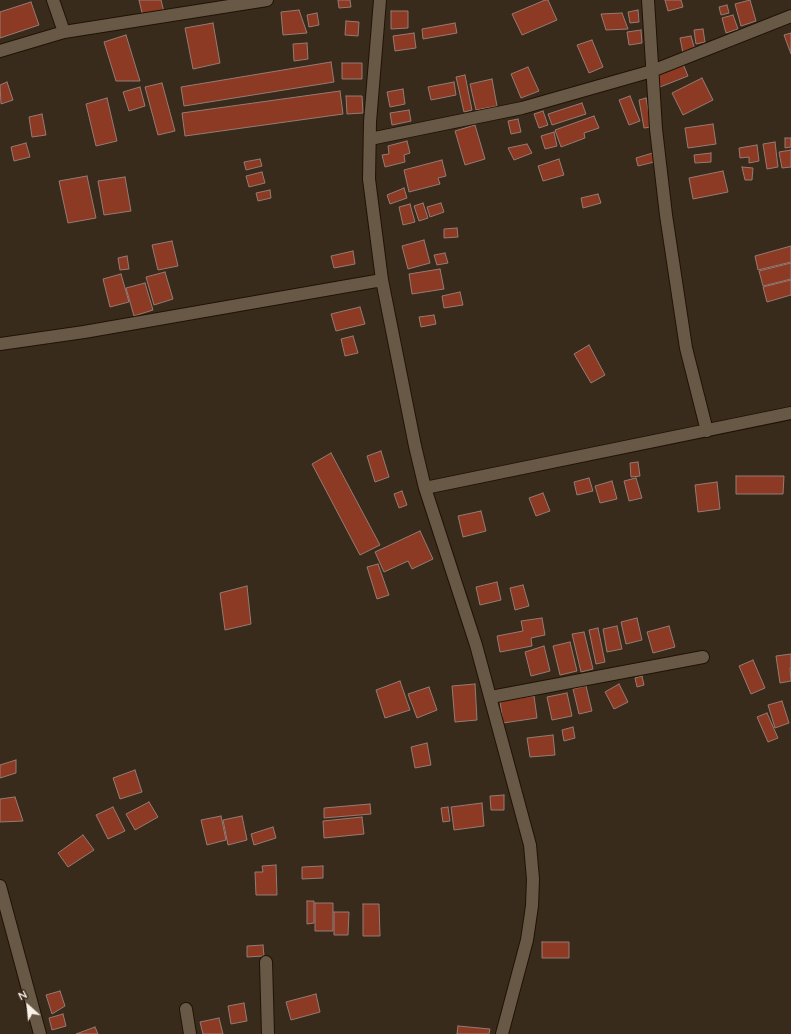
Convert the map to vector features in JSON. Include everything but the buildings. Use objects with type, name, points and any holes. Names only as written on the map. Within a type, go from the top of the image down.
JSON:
[{"type":"street","points":[[52,0],[64,32]]},
{"type":"street","points":[[0,51],[64,32],[267,0]]},
{"type":"street","points":[[380,0],[370,139],[370,179],[382,280],[415,446],[425,488],[476,645],[530,845],[533,879],[532,906],[527,940],[502,1034]]},
{"type":"street","points":[[648,0],[656,129],[673,260],[686,348],[707,431]]},
{"type":"street","points":[[370,139],[522,108],[652,71],[791,16]]},
{"type":"street","points":[[0,344],[92,330],[382,280]]},
{"type":"street","points":[[425,488],[791,413]]},
{"type":"street","points":[[490,697],[702,657]]},
{"type":"street","points":[[0,886],[40,1034]]},
{"type":"street","points":[[266,962],[268,1034]]},
{"type":"street","points":[[186,1009],[190,1034]]}]
